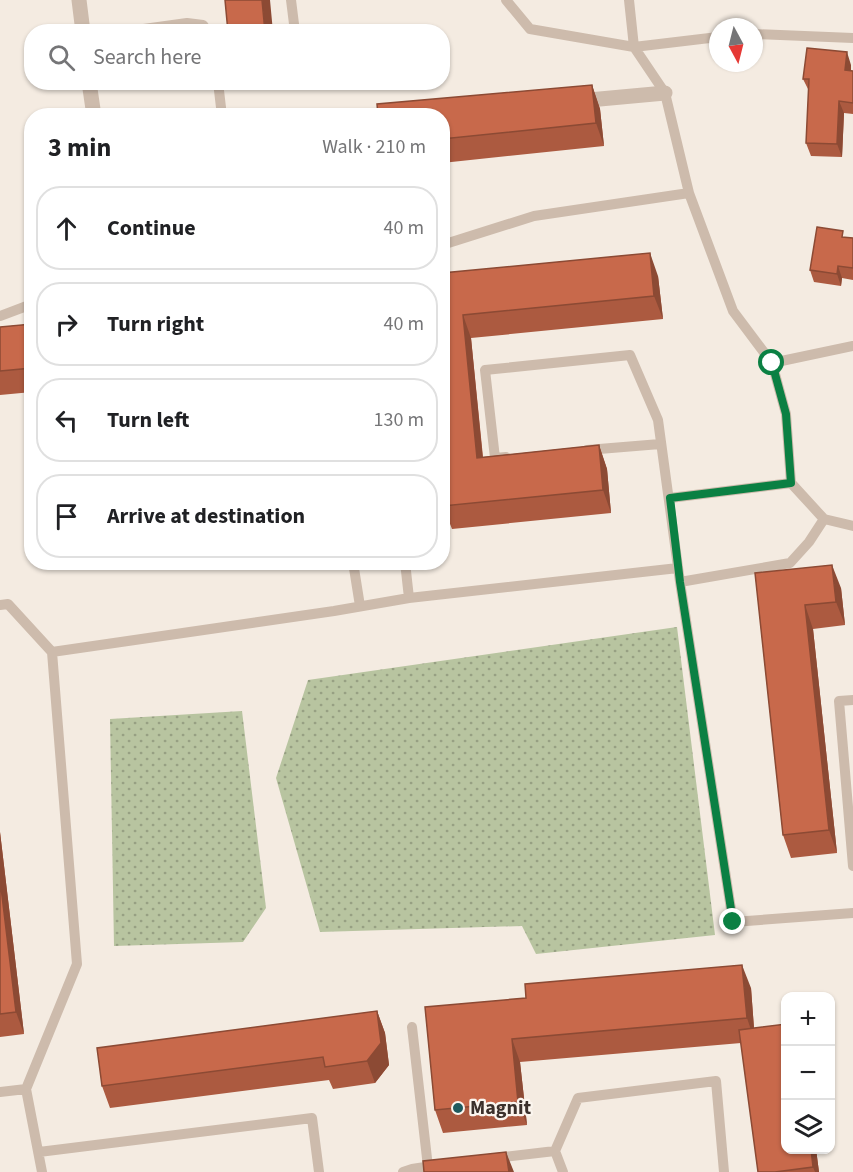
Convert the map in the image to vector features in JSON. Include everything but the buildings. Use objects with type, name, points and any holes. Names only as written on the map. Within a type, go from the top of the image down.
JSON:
[{"type":"street","points":[[79,0],[82,24]]},
{"type":"street","points":[[90,90],[93,108]]},
{"type":"street","points":[[559,102],[665,93]]},
{"type":"lane","points":[[291,0],[294,24]]},
{"type":"lane","points":[[506,0],[530,29],[634,47],[709,38]]},
{"type":"lane","points":[[629,0],[634,47],[665,93],[689,193],[733,311],[772,363],[786,414],[791,483],[824,519],[853,526]]},
{"type":"lane","points":[[180,24],[195,24]]},
{"type":"lane","points":[[763,34],[853,38]]},
{"type":"lane","points":[[219,90],[221,108]]},
{"type":"lane","points":[[450,242],[534,216],[689,193]]},
{"type":"lane","points":[[0,316],[24,306]]},
{"type":"lane","points":[[772,363],[853,346]]},
{"type":"lane","points":[[519,456],[495,458],[485,370],[630,355],[658,420],[680,582],[733,922],[853,913]]},
{"type":"lane","points":[[578,451],[660,444]]},
{"type":"lane","points":[[670,498],[791,483]]},
{"type":"lane","points":[[680,582],[790,563],[809,542],[824,519]]},
{"type":"lane","points":[[52,652],[334,611],[409,597],[678,568]]},
{"type":"lane","points":[[354,570],[360,606]]},
{"type":"lane","points":[[406,570],[409,597]]},
{"type":"lane","points":[[0,605],[8,604],[52,652],[77,964],[26,1089],[42,1172]]},
{"type":"lane","points":[[853,700],[839,701],[853,866]]},
{"type":"lane","points":[[412,1027],[428,1167]]},
{"type":"lane","points":[[564,1172],[555,1151],[578,1098],[716,1081],[724,1172]]},
{"type":"lane","points":[[0,1092],[26,1089]]},
{"type":"lane","points":[[39,1152],[312,1118],[319,1172]]},
{"type":"lane","points":[[486,1160],[555,1151]]},
{"type":"lane","points":[[404,1172],[412,1168],[451,1164]]},
{"type":"green space","points":[[677,627],[715,935],[536,954],[522,926],[320,932],[276,778],[308,680]]},
{"type":"green space","points":[[242,711],[266,908],[243,942],[114,946],[110,719]]},
{"type":"place","name":"Magnit","points":[[458,1108]]},
{"type":"route","points":[[733,922],[680,582],[670,498],[791,483],[786,414],[772,363]]}]
